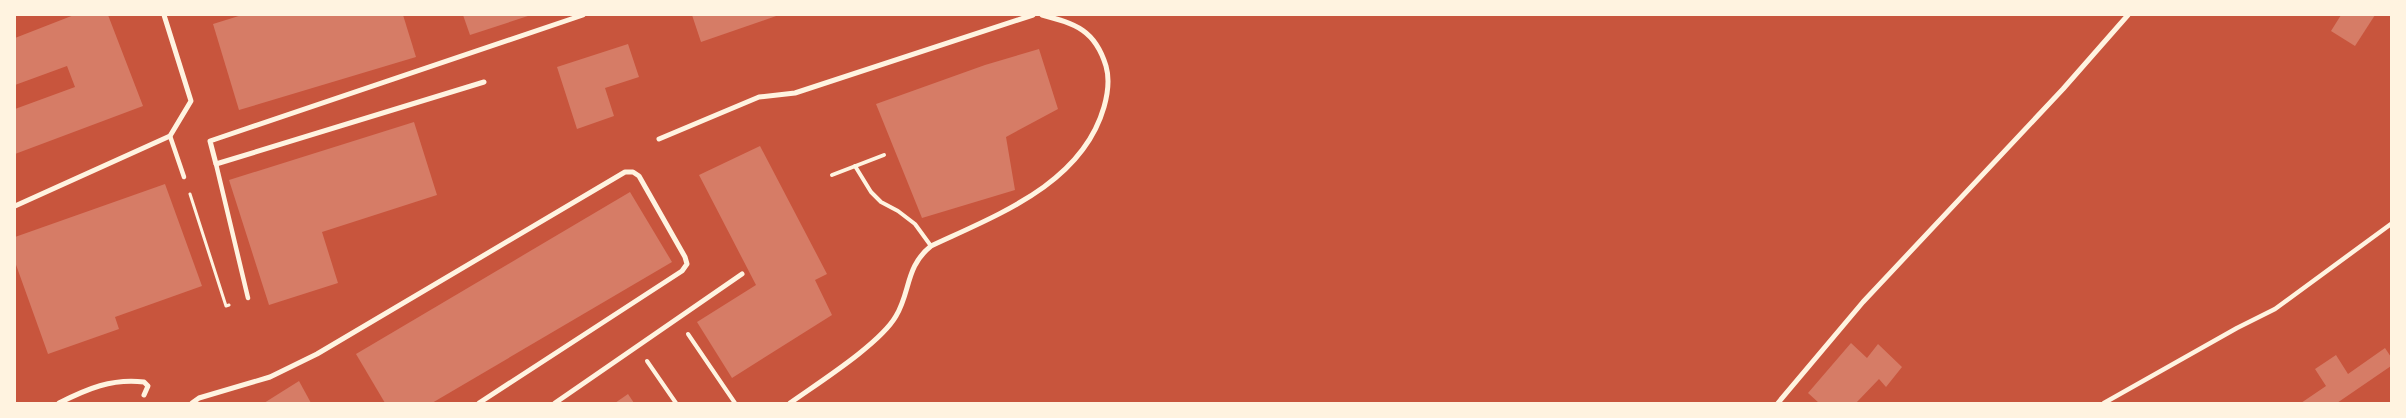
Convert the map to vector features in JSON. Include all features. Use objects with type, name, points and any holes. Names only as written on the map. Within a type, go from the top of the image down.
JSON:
[{"type":"street","points":[[15,206],[170,136],[191,102],[164,15]]},
{"type":"street","points":[[248,298],[210,141],[583,15]]},
{"type":"street","points":[[659,140],[759,98],[795,93],[1034,15]]},
{"type":"street","points":[[790,403],[883,334],[897,315],[912,270],[920,255],[931,246],[1007,210],[1071,165],[1100,120],[1107,93],[1108,74],[1100,48],[1092,36],[1078,27],[1042,15]]},
{"type":"street","points":[[1778,403],[1863,302],[2063,89],[2128,15]]},
{"type":"street","points":[[216,164],[484,82]]},
{"type":"street","points":[[170,136],[184,177]]},
{"type":"street","points":[[192,403],[198,398],[270,377],[316,354],[625,172],[633,172],[639,176],[685,257],[687,264],[682,271],[479,403]]},
{"type":"street","points":[[2104,403],[2237,328],[2275,309],[2391,224]]},
{"type":"street","points":[[555,403],[742,274]]},
{"type":"street","points":[[59,403],[93,387],[123,381],[144,382],[148,386],[144,395]]},
{"type":"lane","points":[[832,175],[884,155]]},
{"type":"lane","points":[[855,166],[871,192],[880,202],[898,211],[915,224],[931,246]]},
{"type":"lane","points":[[688,334],[736,403]]},
{"type":"lane","points":[[647,361],[676,403]]},
{"type":"path","points":[[184,177],[226,306],[248,298]]},
{"type":"building","points":[[74,15],[108,15],[143,106],[15,154],[15,109],[75,87],[67,66],[15,85],[15,38]]},
{"type":"building","points":[[242,15],[403,15],[416,57],[239,110],[213,24]]},
{"type":"building","points":[[463,15],[531,15],[470,35]]},
{"type":"building","points":[[692,15],[779,15],[701,42]]},
{"type":"building","points":[[2341,15],[2375,15],[2355,46],[2331,31]]},
{"type":"building","points":[[628,44],[639,77],[605,88],[614,116],[577,129],[557,67]]},
{"type":"building","points":[[1039,49],[1058,109],[1006,137],[1015,190],[922,218],[876,104],[985,65]]},
{"type":"building","points":[[414,122],[437,195],[322,232],[338,283],[269,305],[229,180]]},
{"type":"building","points":[[760,146],[827,274],[815,280],[832,315],[732,378],[697,322],[756,285],[699,175]]},
{"type":"building","points":[[165,184],[202,286],[115,317],[119,329],[48,354],[15,262],[15,237]]},
{"type":"building","points":[[630,192],[672,262],[432,403],[385,403],[356,354]]},
{"type":"building","points":[[1851,343],[1867,358],[1878,344],[1902,367],[1886,387],[1879,379],[1856,403],[1819,403],[1808,393]]},
{"type":"building","points":[[2385,348],[2391,357],[2391,366],[2337,403],[2301,403],[2326,386],[2315,369],[2336,355],[2348,374]]},
{"type":"building","points":[[299,381],[311,403],[264,403]]},
{"type":"building","points":[[628,394],[634,403],[615,403]]}]
